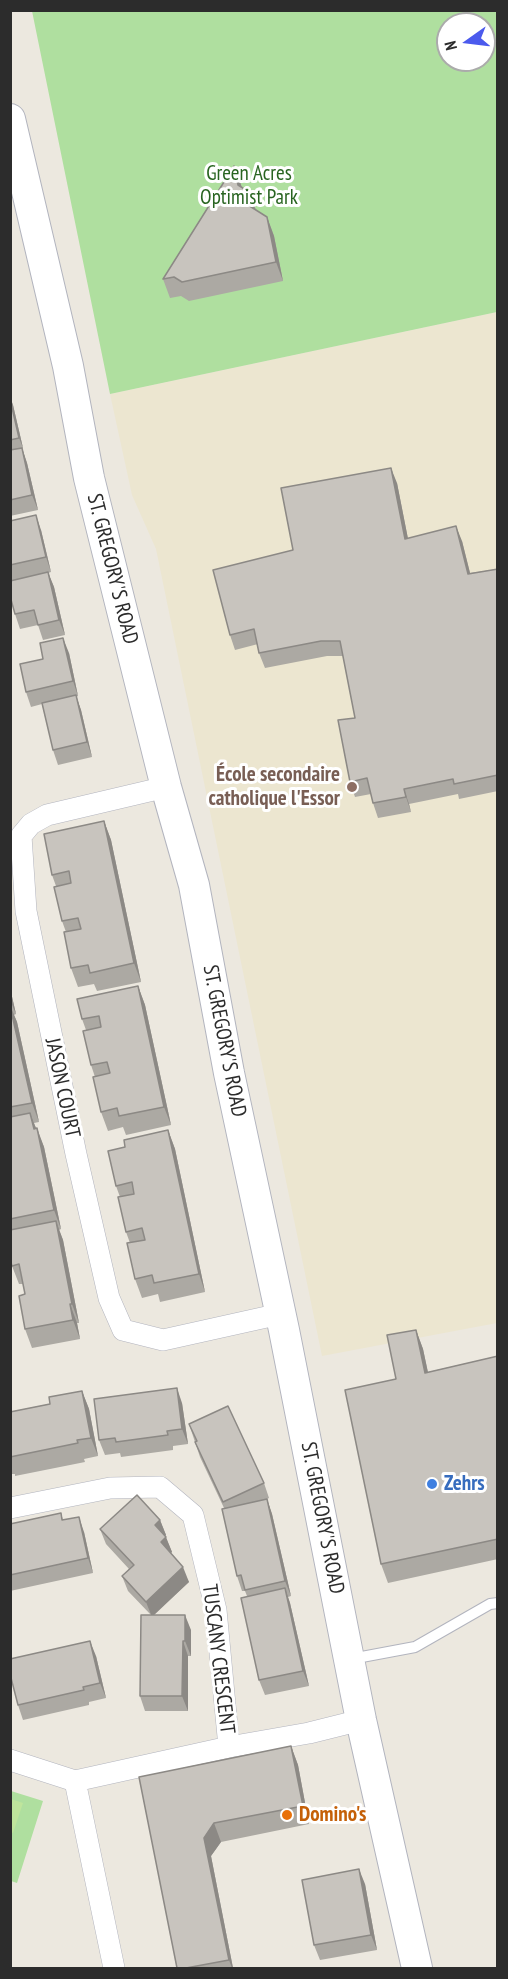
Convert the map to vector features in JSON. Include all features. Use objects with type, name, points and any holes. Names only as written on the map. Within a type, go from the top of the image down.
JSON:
[{"type":"street","name":"ST. GREGORY'S ROAD","points":[[10,119],[19,198],[68,366],[89,478],[166,787],[194,885],[229,1073],[361,1719],[417,1968]]},
{"type":"street","name":"JASON COURT","points":[[166,787],[47,815],[31,824],[21,836],[26,911],[76,1154],[109,1298],[123,1330],[163,1340],[280,1314]]},
{"type":"street","name":"TUSCANY CRESCENT","points":[[10,1508],[110,1488],[160,1487],[193,1515],[216,1611],[229,1747]]},
{"type":"street","points":[[10,1760],[75,1781],[229,1747],[309,1733],[361,1719]]},
{"type":"street","points":[[75,1781],[114,1968]]},
{"type":"lane","points":[[350,1659],[415,1647],[490,1604],[498,1603]]},
{"type":"shaded area","name":"École secondaire catholique l'Essor","points":[[497,312],[497,1323],[322,1356],[156,549],[132,495],[110,394]]},
{"type":"green space","name":"Green Acres Optimist Park","points":[[32,11],[497,11],[497,312],[110,394]]},
{"type":"green space","points":[[11,1791],[43,1801],[17,1883],[11,1881]]},
{"type":"green space","points":[[11,1799],[23,1803],[13,1833],[11,1832]]},
{"type":"building","points":[[234,166],[238,185],[249,192],[251,200],[248,205],[267,217],[276,262],[182,282],[174,277],[163,279]]},
{"type":"building","points":[[10,399],[19,438],[10,440]]},
{"type":"building","points":[[22,448],[32,495],[10,500],[10,450]]},
{"type":"building","points":[[391,468],[405,539],[456,526],[468,574],[498,569],[498,775],[454,784],[453,779],[404,789],[406,797],[373,803],[367,778],[350,782],[338,720],[355,718],[340,641],[321,641],[259,653],[254,629],[230,635],[213,570],[293,550],[281,488]]},
{"type":"building","points":[[36,515],[46,557],[10,565],[10,521]]},
{"type":"building","points":[[48,572],[59,620],[38,625],[34,610],[15,614],[10,596],[10,581]]},
{"type":"building","points":[[63,638],[73,681],[26,692],[20,664],[43,659],[40,643]]},
{"type":"building","points":[[76,695],[87,742],[53,750],[42,703]]},
{"type":"building","points":[[104,821],[134,963],[90,973],[88,965],[71,968],[64,932],[81,929],[78,918],[62,921],[54,887],[71,883],[69,871],[52,875],[44,834]]},
{"type":"building","points":[[138,986],[164,1107],[119,1116],[117,1108],[101,1112],[93,1077],[110,1073],[107,1062],[91,1065],[83,1031],[101,1027],[99,1016],[82,1019],[77,999]]},
{"type":"building","points":[[10,1006],[32,1103],[10,1107]]},
{"type":"building","points":[[30,1113],[34,1129],[37,1128],[54,1210],[10,1219],[10,1117]]},
{"type":"building","points":[[168,1130],[199,1274],[154,1283],[152,1275],[135,1279],[127,1243],[145,1240],[142,1228],[126,1232],[118,1197],[134,1194],[132,1182],[116,1186],[108,1151],[125,1147],[124,1140]]},
{"type":"building","points":[[56,1221],[73,1320],[25,1329],[19,1296],[25,1294],[19,1264],[12,1266],[10,1259],[10,1230]]},
{"type":"building","name":"Zehrs","points":[[416,1330],[425,1373],[498,1356],[498,1539],[381,1564],[345,1390],[396,1379],[387,1335]]},
{"type":"building","points":[[177,1388],[182,1429],[167,1431],[168,1435],[116,1442],[115,1438],[99,1440],[94,1399]]},
{"type":"building","points":[[82,1391],[91,1438],[77,1440],[78,1443],[10,1457],[10,1412],[50,1404],[49,1397]]},
{"type":"building","points":[[228,1406],[264,1483],[223,1502],[189,1424]]},
{"type":"building","points":[[137,1495],[160,1520],[155,1525],[166,1537],[161,1542],[183,1567],[146,1602],[122,1576],[134,1565],[100,1529]]},
{"type":"building","points":[[267,1499],[285,1581],[245,1590],[241,1575],[237,1576],[222,1509]]},
{"type":"building","points":[[61,1513],[62,1520],[79,1517],[88,1558],[10,1575],[10,1524]]},
{"type":"building","points":[[285,1588],[303,1671],[259,1680],[241,1598]]},
{"type":"building","points":[[141,1615],[185,1615],[182,1696],[140,1696]]},
{"type":"building","points":[[90,1641],[100,1683],[83,1687],[84,1690],[18,1705],[10,1674],[10,1659]]},
{"type":"building","points":[[291,1746],[303,1806],[214,1823],[204,1838],[229,1960],[177,1968],[139,1777]]},
{"type":"building","points":[[359,1869],[371,1935],[314,1945],[302,1880]]},
{"type":"place","name":"École secondaire catholique l'Essor","points":[[352,787]]},
{"type":"place","name":"Zehrs","points":[[432,1484]]},
{"type":"place","name":"Domino's","points":[[287,1815]]}]
